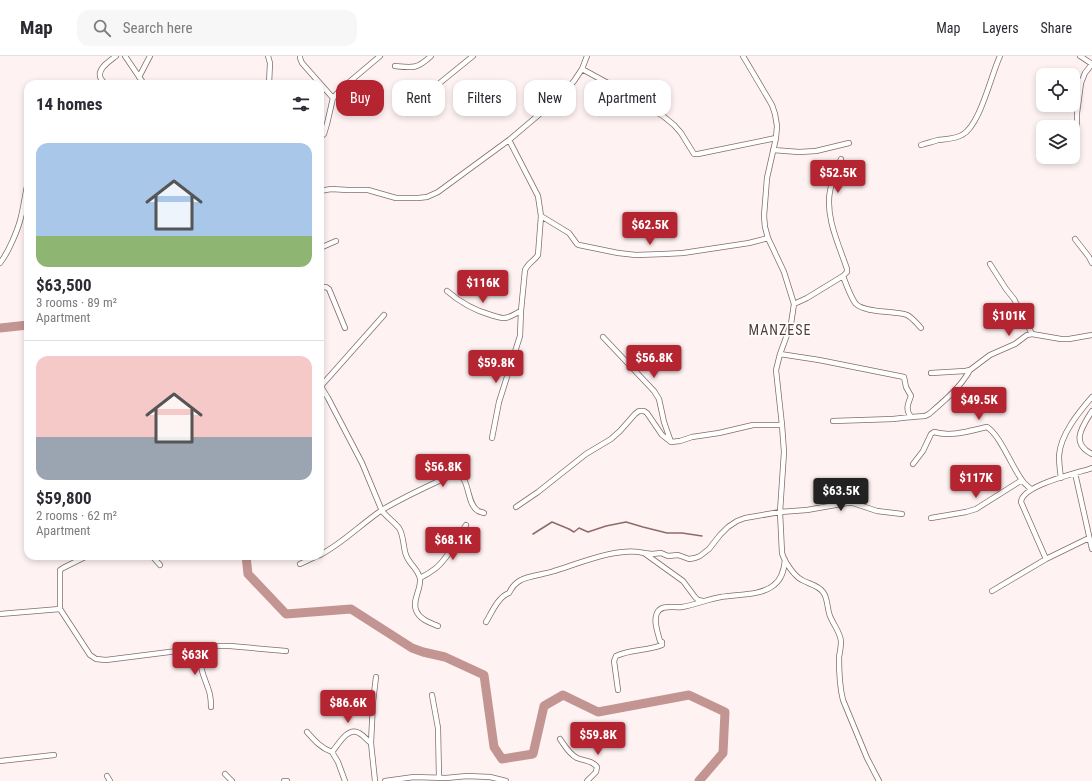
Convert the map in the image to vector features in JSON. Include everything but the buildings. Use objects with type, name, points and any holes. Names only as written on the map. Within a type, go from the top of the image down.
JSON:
[{"type":"street","points":[[102,80],[99,73],[101,69],[116,56]]},
{"type":"street","points":[[125,56],[141,80]]},
{"type":"street","points":[[139,77],[150,56]]},
{"type":"street","points":[[268,56],[270,63],[269,80]]},
{"type":"street","points":[[300,56],[302,63],[317,80]]},
{"type":"street","points":[[324,134],[333,98],[341,89],[380,56]]},
{"type":"street","points":[[395,66],[411,68],[416,67],[421,65],[431,56]]},
{"type":"street","points":[[443,80],[473,56]]},
{"type":"street","points":[[324,190],[331,189],[368,190],[396,198],[427,197],[438,192],[509,140],[560,96],[574,81],[582,69],[587,56]]},
{"type":"street","points":[[743,56],[772,105],[775,114],[776,138],[767,178],[764,216],[765,227],[768,238],[784,272],[794,304],[791,324],[776,370],[784,452],[780,512],[782,553],[790,568],[800,579],[824,592],[830,615],[841,642],[839,666],[840,690],[867,758],[879,781]]},
{"type":"street","points":[[921,145],[939,140],[956,138],[968,131],[979,115],[995,66],[1000,56]]},
{"type":"street","points":[[1077,120],[1081,83],[1084,73],[1092,64],[1080,56]]},
{"type":"street","points":[[582,69],[642,100],[650,106],[674,125],[681,133],[694,154],[776,138]]},
{"type":"street","points":[[324,88],[333,98]]},
{"type":"street","points":[[492,438],[499,402],[520,336],[525,270],[538,255],[541,216],[538,196],[509,140]]},
{"type":"street","points":[[773,150],[799,152],[816,151],[849,144]]},
{"type":"street","points":[[794,304],[807,298],[847,272],[833,229],[829,204],[832,183],[842,158]]},
{"type":"street","points":[[0,263],[17,230],[21,217],[24,196]]},
{"type":"street","points":[[541,216],[569,233],[579,246],[630,254],[683,253],[749,243],[768,238]]},
{"type":"street","points":[[1075,239],[1092,263]]},
{"type":"street","points":[[324,246],[336,241]]},
{"type":"street","points":[[990,264],[1014,299],[1032,334]]},
{"type":"street","points":[[843,276],[854,302],[858,306],[884,312],[906,314],[911,317],[921,328]]},
{"type":"street","points":[[324,287],[329,289],[345,328]]},
{"type":"street","points":[[447,291],[471,308],[493,316],[503,318],[509,317],[521,311]]},
{"type":"street","points":[[324,382],[384,315]]},
{"type":"street","points":[[833,421],[893,419],[910,416],[925,416],[959,386],[970,370],[990,355],[1015,344],[1026,335],[1032,334],[1060,339],[1069,339],[1092,335]]},
{"type":"street","points":[[603,336],[659,399],[664,422],[671,442]]},
{"type":"street","points":[[780,354],[819,360],[904,377],[906,387],[911,396],[907,407],[910,416]]},
{"type":"street","points":[[931,374],[970,370]]},
{"type":"street","points":[[324,392],[362,463],[382,510],[402,533],[403,546],[406,555],[420,578],[414,604],[415,609],[421,618],[438,626]]},
{"type":"street","points":[[1061,478],[1059,455],[1063,442],[1070,426],[1092,397]]},
{"type":"street","points":[[516,507],[538,492],[586,454],[611,439],[639,411],[644,411],[647,413],[662,435],[671,442],[753,425],[782,425]]},
{"type":"street","points":[[1092,412],[1084,423],[1079,440],[1084,449],[1092,454]]},
{"type":"street","points":[[913,464],[923,451],[931,434],[934,432],[941,434],[964,433],[987,427],[1001,445],[1022,480],[1031,489]]},
{"type":"street","points":[[1046,559],[1021,502],[1024,495],[1031,489],[1046,482],[1092,468]]},
{"type":"street","points":[[324,553],[338,544],[382,510],[454,474],[462,475],[475,508],[484,513]]},
{"type":"street","points":[[1075,474],[1092,550]]},
{"type":"street","points":[[931,518],[976,509],[1022,480]]},
{"type":"street","points":[[486,622],[495,606],[504,595],[510,593],[512,586],[522,579],[555,571],[602,556],[618,553],[661,553],[668,556],[678,555],[689,559],[696,558],[709,549],[728,527],[745,518],[847,503],[853,503],[877,511],[902,514]]},
{"type":"street","points":[[420,578],[432,572],[438,566],[451,551],[466,525]]},
{"type":"street","points":[[992,591],[1046,559],[1089,538]]},
{"type":"street","points":[[644,553],[683,582],[698,600],[705,602]]},
{"type":"street","points":[[79,560],[60,570],[60,609],[90,655],[96,659],[106,660],[217,646],[286,651]]},
{"type":"street","points":[[156,560],[160,565]]},
{"type":"street","points":[[300,564],[308,560]]},
{"type":"street","points":[[618,690],[614,661],[616,656],[622,653],[655,648],[662,645],[655,619],[659,610],[662,608],[691,606],[718,597],[753,593],[769,588],[775,585],[782,577],[785,560]]},
{"type":"street","points":[[0,614],[60,609]]},
{"type":"street","points":[[207,648],[202,658],[201,668],[209,689],[211,707]]},
{"type":"street","points":[[375,781],[371,743],[376,677]]},
{"type":"street","points":[[432,695],[438,728],[439,777]]},
{"type":"street","points":[[332,752],[347,733],[352,731],[358,732],[371,743]]},
{"type":"street","points":[[307,732],[320,746],[332,752],[338,762],[345,781]]},
{"type":"street","points":[[560,739],[572,755],[592,762],[597,766],[596,772],[587,781]]},
{"type":"street","points":[[0,761],[54,755]]},
{"type":"street","points":[[225,774],[232,781]]},
{"type":"street","points":[[384,781],[414,777],[439,777],[448,779],[467,776],[490,777],[506,781]]},
{"type":"waterway","points":[[0,328],[24,325]]},
{"type":"waterway","points":[[533,534],[552,522],[574,532],[579,528],[588,532],[606,526],[626,522],[667,533],[682,533],[702,536]]},
{"type":"waterway","points":[[246,560],[248,574],[286,614],[351,609],[412,648],[445,657],[484,675],[494,747],[502,759],[533,754],[544,706],[563,695],[598,712],[689,695],[725,712],[723,753],[699,781]]},
{"type":"district","name":"MANZESE","points":[[780,330]]}]
